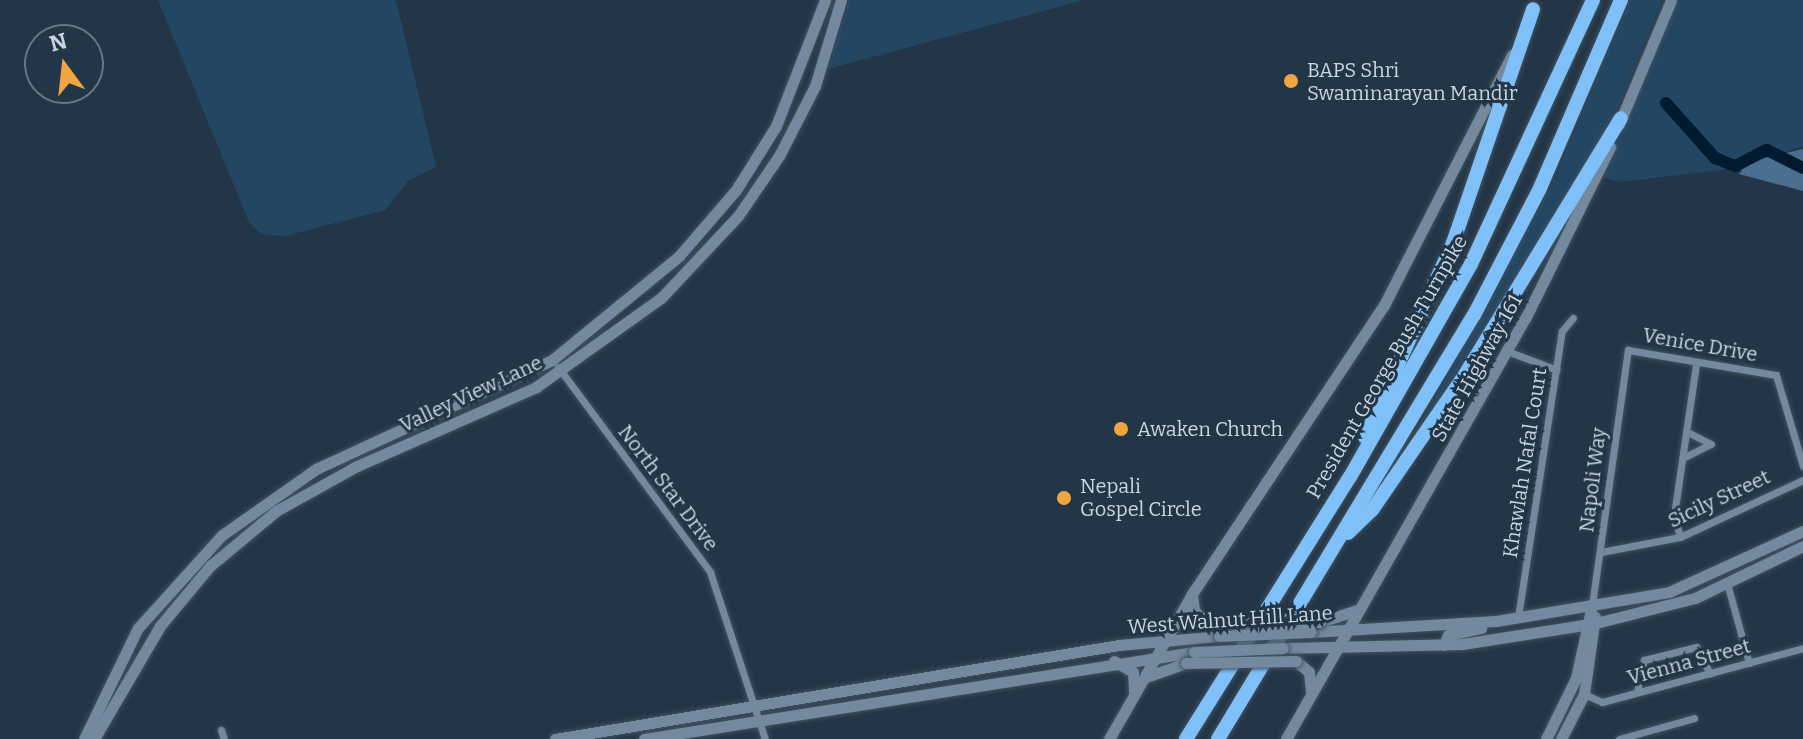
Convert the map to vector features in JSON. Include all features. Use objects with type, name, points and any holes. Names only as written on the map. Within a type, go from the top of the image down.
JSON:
[{"type":"highway","name":"President George Bush Turnpike","points":[[1186,739],[1350,477],[1494,220],[1593,0]]},
{"type":"highway","points":[[1218,739],[1485,294],[1621,0]]},
{"type":"highway","points":[[1350,477],[1453,243],[1535,5]]},
{"type":"highway","points":[[1334,547],[1372,510],[1466,373],[1621,118]]},
{"type":"main road","name":"Valley View Lane","points":[[86,739],[138,628],[232,527],[316,469],[552,360],[647,288],[736,190],[781,116],[825,0]]},
{"type":"main road","name":"Valley View Lane","points":[[86,739],[139,653],[210,566],[255,528],[324,482],[562,372],[661,298],[738,216],[815,86],[841,0]]},
{"type":"main road","name":"State Highway 161","points":[[1286,739],[1507,351],[1621,118],[1671,0]]},
{"type":"main road","points":[[1109,739],[1192,594],[1384,305],[1535,5]]},
{"type":"main road","name":"West Walnut Hill Lane","points":[[555,739],[606,735],[756,705],[1164,639],[1379,630],[1496,621],[1592,605],[1680,588],[1803,531]]},
{"type":"main road","name":"West Walnut Hill Lane","points":[[644,739],[1155,655],[1304,647],[1444,645],[1591,624],[1619,619],[1727,583],[1803,546]]},
{"type":"main road","points":[[1192,594],[1194,611],[1209,624],[1320,622],[1359,609]]},
{"type":"main road","points":[[1365,598],[1365,614],[1379,630]]},
{"type":"main road","points":[[1589,674],[1592,605]]},
{"type":"main road","points":[[1553,738],[1584,694],[1601,634],[1619,619]]},
{"type":"main road","points":[[1444,645],[1448,635],[1496,621]]},
{"type":"main road","points":[[1553,738],[1576,678],[1591,624]]},
{"type":"main road","points":[[1026,661],[1028,674]]},
{"type":"main road","points":[[1114,661],[1133,672],[1134,695]]},
{"type":"main road","points":[[1143,679],[1186,663],[1296,661],[1309,672],[1311,691]]},
{"type":"street","name":"Khawlah Nafal Court","points":[[1518,617],[1562,331],[1573,318]]},
{"type":"street","name":"Venice Drive","points":[[1624,358],[1636,348],[1696,364],[1776,375],[1803,466]]},
{"type":"street","points":[[1507,351],[1557,370]]},
{"type":"street","name":"Napoli Way","points":[[1592,605],[1624,358]]},
{"type":"street","name":"North Star Drive","points":[[552,360],[710,572],[765,739]]},
{"type":"street","points":[[1680,537],[1674,515],[1696,364]]},
{"type":"street","points":[[1683,458],[1711,444],[1686,431]]},
{"type":"street","name":"Sicily Street","points":[[1601,552],[1680,537],[1803,480]]},
{"type":"street","points":[[1727,583],[1749,663]]},
{"type":"street","points":[[1637,692],[1637,666],[1670,653],[1696,647],[1710,673]]},
{"type":"street","name":"Vienna Street","points":[[1584,694],[1602,702],[1803,648]]},
{"type":"street","points":[[1619,739],[1644,736],[1653,729],[1694,718]]},
{"type":"street","points":[[1653,729],[1656,739]]},
{"type":"street","points":[[221,730],[224,739]]},
{"type":"shaded area","points":[[158,0],[396,0],[436,167],[409,180],[385,210],[285,236],[261,234],[249,222]]},
{"type":"shaded area","points":[[849,0],[1084,0],[828,69]]},
{"type":"shaded area","points":[[1630,0],[1662,0],[1615,114],[1500,310],[1402,458],[1555,179]]},
{"type":"shaded area","points":[[1678,0],[1803,0],[1803,146],[1737,168],[1621,182],[1602,177]]},
{"type":"shaded area","points":[[1803,149],[1803,191],[1739,174],[1748,162]]},
{"type":"waterway","points":[[1666,103],[1715,158],[1735,166],[1767,150],[1803,168]]},
{"type":"place","name":"BAPS Shri Swaminarayan Mandir","points":[[1291,81]]},
{"type":"place","name":"Awaken Church","points":[[1121,429]]},
{"type":"place","name":"Nepali Gospel Circle","points":[[1064,498]]}]
